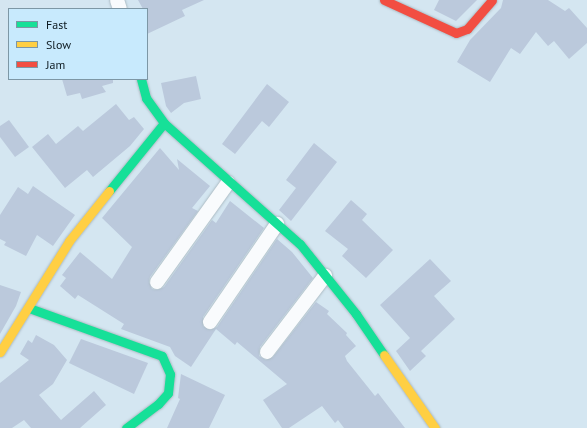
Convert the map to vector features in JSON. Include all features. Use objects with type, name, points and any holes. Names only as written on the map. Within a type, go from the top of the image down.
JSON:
[{"type":"street","points":[[384,0],[456,33],[467,28],[492,0]]},
{"type":"street","points":[[141,80],[146,98],[164,123],[228,183],[300,244],[356,314],[435,428]]},
{"type":"street","points":[[0,352],[29,308],[69,241],[164,123]]},
{"type":"street","points":[[157,282],[228,183]]},
{"type":"street","points":[[210,322],[277,224]]},
{"type":"street","points":[[267,352],[325,276]]},
{"type":"street","points":[[29,308],[162,356],[170,374],[168,393],[158,404],[126,428]]},
{"type":"building","points":[[138,0],[204,0],[182,10],[185,16],[148,34],[148,8],[142,8]]},
{"type":"building","points":[[439,0],[477,0],[456,21],[434,10]]},
{"type":"building","points":[[503,0],[548,0],[565,11],[569,8],[587,28],[587,43],[569,59],[554,41],[548,46],[536,32],[520,54],[511,48],[490,82],[457,62],[470,40],[501,8]]},
{"type":"building","points":[[196,76],[201,99],[184,103],[171,113],[166,106],[161,83]]},
{"type":"building","points":[[62,80],[113,80],[113,83],[102,86],[106,92],[82,99],[80,93],[67,96]]},
{"type":"building","points":[[267,84],[289,102],[269,127],[262,121],[235,154],[222,144]]},
{"type":"building","points":[[116,104],[129,120],[134,117],[144,129],[130,146],[93,177],[87,170],[65,188],[32,147],[48,134],[56,144],[78,126],[83,131]]},
{"type":"building","points":[[9,120],[29,147],[15,157],[0,137],[0,126]]},
{"type":"building","points":[[314,143],[337,162],[291,221],[279,210],[296,188],[286,180]]},
{"type":"building","points":[[160,148],[179,170],[177,159],[210,186],[192,208],[198,211],[150,277],[149,282],[152,289],[157,290],[164,287],[212,220],[216,223],[230,201],[264,228],[203,317],[203,326],[210,330],[217,327],[277,239],[292,252],[313,278],[260,347],[259,356],[266,360],[273,357],[316,302],[329,311],[327,314],[347,333],[346,335],[356,346],[345,356],[347,361],[375,396],[378,393],[405,428],[344,428],[338,420],[335,423],[322,406],[289,428],[282,428],[263,400],[287,384],[237,342],[235,345],[216,329],[191,367],[175,356],[170,347],[121,329],[124,324],[78,295],[75,299],[60,286],[66,278],[62,275],[80,252],[112,279],[132,247],[102,218]]},
{"type":"building","points":[[33,186],[75,215],[53,246],[37,235],[26,256],[4,245],[6,242],[0,239],[0,215],[18,187],[28,194]]},
{"type":"building","points":[[351,200],[367,214],[362,220],[393,250],[366,278],[342,256],[348,249],[325,231]]},
{"type":"building","points":[[430,259],[451,281],[434,296],[455,319],[421,351],[426,356],[410,371],[396,351],[410,338],[380,305]]},
{"type":"building","points":[[0,285],[21,292],[16,306],[0,334]]},
{"type":"building","points":[[36,335],[54,345],[67,360],[53,384],[39,395],[61,420],[94,391],[106,405],[80,428],[31,428],[24,420],[12,428],[0,428],[0,383],[29,360],[20,354],[28,340],[32,343]]},
{"type":"building","points":[[81,339],[148,363],[134,394],[69,363]]},
{"type":"building","points":[[181,374],[225,395],[209,428],[167,428],[180,399],[178,398]]},
{"type":"traffic: fast","points":[[141,80],[146,98],[164,123],[300,244],[356,314],[384,355]]},
{"type":"traffic: fast","points":[[109,191],[164,123]]},
{"type":"traffic: fast","points":[[29,308],[162,356],[170,374],[168,393],[158,404],[126,428]]},
{"type":"traffic: slow","points":[[0,352],[69,241],[109,191]]},
{"type":"traffic: slow","points":[[384,355],[435,428]]},
{"type":"traffic: jam","points":[[384,0],[456,33],[467,29],[492,0]]}]
